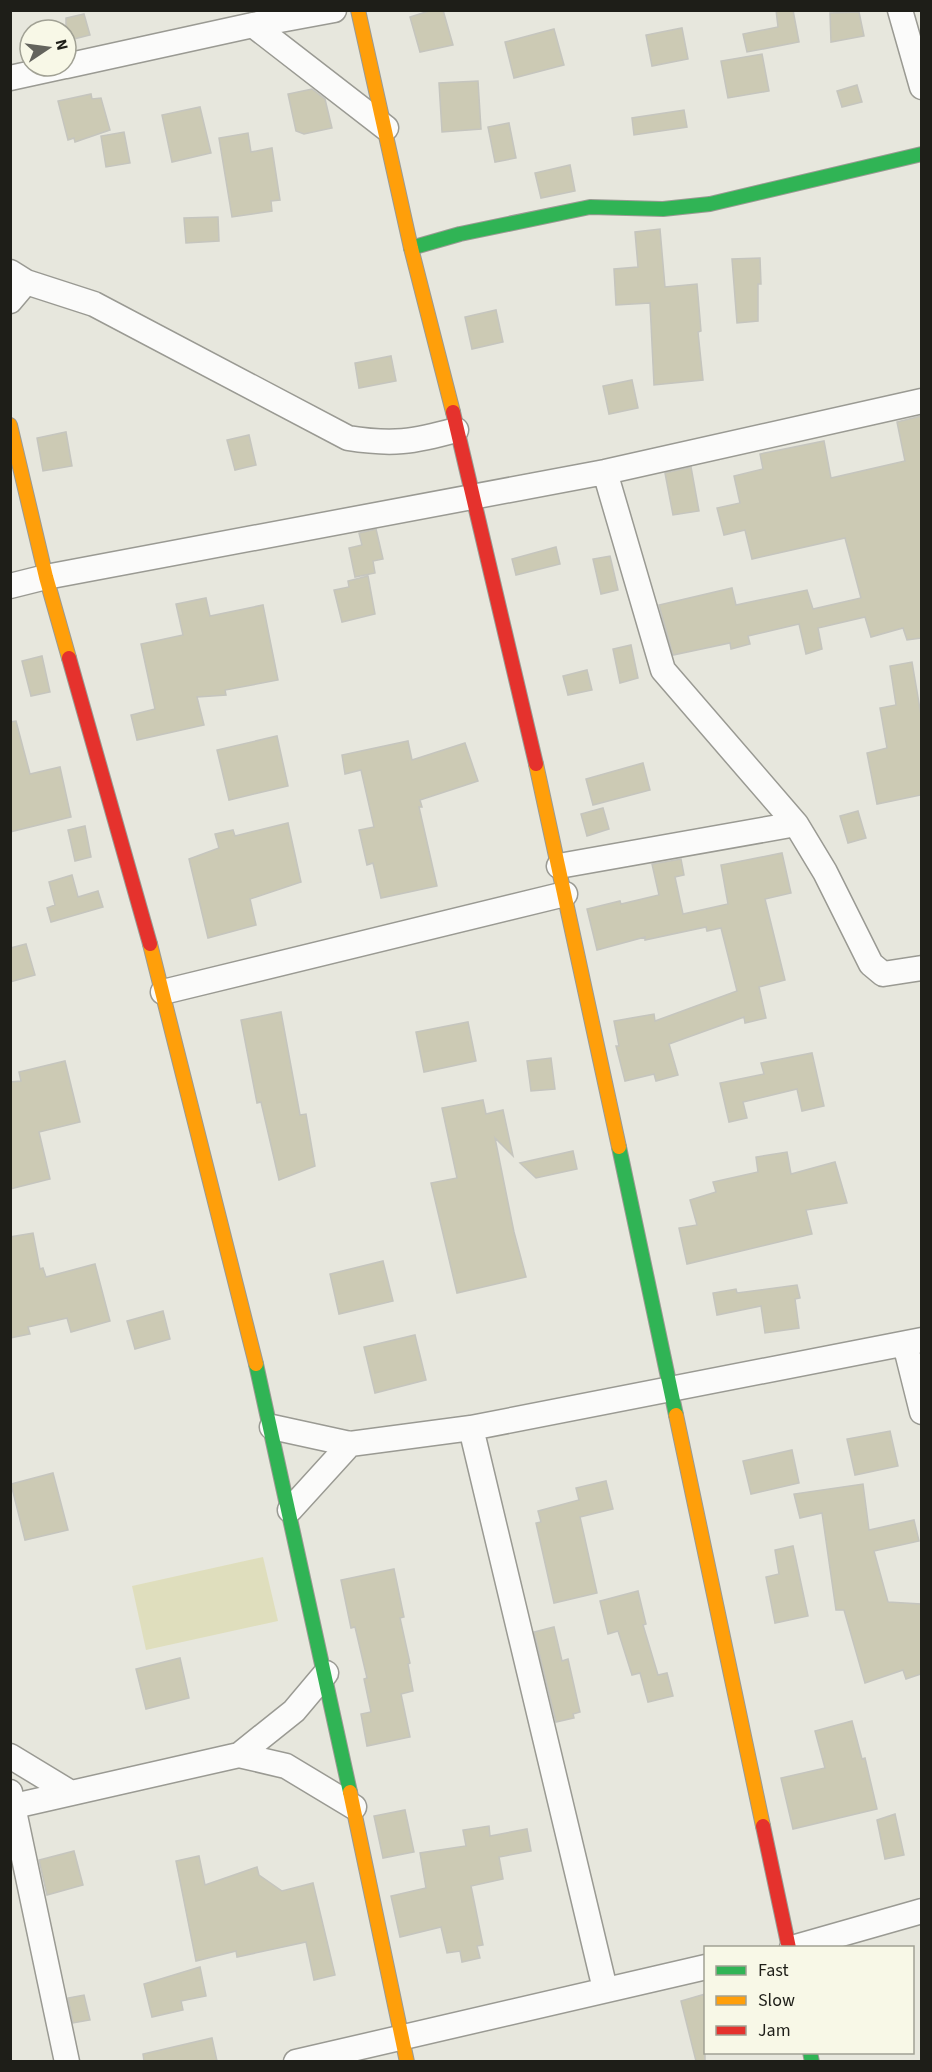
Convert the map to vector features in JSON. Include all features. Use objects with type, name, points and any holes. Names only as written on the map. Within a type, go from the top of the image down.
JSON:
[{"type":"street","points":[[78,63],[252,25],[334,10]]},
{"type":"street","points":[[358,10],[411,248],[475,497],[559,866],[669,1390],[791,1946]]},
{"type":"street","points":[[900,10],[921,87]]},
{"type":"street","points":[[252,25],[386,128]]},
{"type":"street","points":[[411,248],[460,234],[590,207],[663,209],[710,204],[921,154]]},
{"type":"street","points":[[10,301],[18,277],[94,304],[348,438],[378,443],[411,442],[456,430]]},
{"type":"street","points":[[10,586],[46,577],[605,472],[921,401]]},
{"type":"street","points":[[10,425],[46,577],[163,992],[272,1427],[407,2061]]},
{"type":"street","points":[[605,472],[663,670],[796,824],[825,872],[871,964],[883,974],[921,968]]},
{"type":"street","points":[[559,866],[796,824]]},
{"type":"street","points":[[163,992],[565,894]]},
{"type":"street","points":[[272,1427],[350,1444],[471,1428],[913,1342],[921,1412]]},
{"type":"street","points":[[471,1428],[605,1989]]},
{"type":"street","points":[[290,1510],[350,1444]]},
{"type":"street","points":[[67,2061],[11,1802],[71,1793],[239,1755],[294,1711],[326,1673]]},
{"type":"street","points":[[239,1755],[286,1766],[354,1806]]},
{"type":"street","points":[[10,1756],[71,1793]]},
{"type":"street","points":[[795,1946],[921,1911]]},
{"type":"street","points":[[296,2061],[704,1967]]},
{"type":"green space","points":[[263,1557],[278,1621],[146,1650],[132,1586]]},
{"type":"building","points":[[432,10],[443,10],[453,45],[420,52],[410,17]]},
{"type":"building","points":[[776,10],[793,10],[799,42],[747,52],[743,34],[778,27]]},
{"type":"building","points":[[859,12],[864,36],[831,42],[830,13]]},
{"type":"building","points":[[84,14],[90,35],[78,38],[78,18],[66,18]]},
{"type":"building","points":[[682,28],[688,59],[652,66],[646,35]]},
{"type":"building","points":[[554,29],[564,65],[514,78],[505,42]]},
{"type":"building","points":[[762,54],[769,91],[728,98],[721,61]]},
{"type":"building","points":[[478,81],[481,129],[442,132],[439,83]]},
{"type":"building","points":[[857,85],[862,102],[842,107],[837,91]]},
{"type":"building","points":[[312,89],[325,99],[332,128],[304,134],[296,131],[288,94]]},
{"type":"building","points":[[91,94],[92,99],[101,98],[110,130],[75,142],[74,138],[68,140],[58,101]]},
{"type":"building","points":[[200,107],[211,153],[172,162],[162,115]]},
{"type":"building","points":[[684,110],[687,127],[634,135],[632,118]]},
{"type":"building","points":[[509,123],[516,158],[495,162],[488,127]]},
{"type":"building","points":[[124,132],[130,163],[106,167],[101,136]]},
{"type":"building","points":[[248,133],[251,152],[272,148],[280,200],[271,201],[272,211],[232,217],[219,138]]},
{"type":"building","points":[[570,165],[575,191],[541,198],[535,173]]},
{"type":"building","points":[[218,217],[219,241],[186,243],[184,218]]},
{"type":"building","points":[[660,229],[665,287],[697,284],[701,331],[698,332],[703,380],[654,385],[650,303],[616,305],[614,269],[638,267],[635,232]]},
{"type":"building","points":[[760,258],[761,284],[758,284],[758,321],[737,323],[732,259]]},
{"type":"building","points":[[496,310],[503,342],[472,349],[465,317]]},
{"type":"building","points":[[391,356],[396,381],[359,388],[355,363]]},
{"type":"building","points":[[632,380],[638,408],[609,414],[603,386]]},
{"type":"building","points":[[921,416],[921,638],[907,640],[903,628],[871,637],[865,617],[818,628],[822,649],[806,654],[799,624],[748,636],[750,644],[731,649],[730,643],[673,655],[659,605],[732,588],[736,605],[807,590],[813,609],[861,598],[845,538],[752,559],[745,530],[724,535],[717,508],[740,503],[734,476],[763,469],[760,454],[824,441],[831,478],[905,461],[897,422]]},
{"type":"building","points":[[66,432],[72,466],[43,471],[37,438]]},
{"type":"building","points":[[249,435],[256,465],[235,470],[227,440]]},
{"type":"building","points":[[691,467],[699,511],[673,515],[665,473]]},
{"type":"building","points":[[376,529],[383,559],[373,561],[375,573],[355,577],[349,548],[362,545],[359,533]]},
{"type":"building","points":[[556,547],[560,564],[516,575],[512,559]]},
{"type":"building","points":[[610,556],[618,590],[601,594],[593,559]]},
{"type":"building","points":[[368,576],[375,614],[342,622],[334,590],[349,587],[348,581]]},
{"type":"building","points":[[206,598],[210,616],[263,605],[278,680],[225,690],[226,695],[197,697],[204,725],[137,740],[131,715],[155,709],[141,644],[183,635],[176,604]]},
{"type":"building","points":[[631,645],[638,678],[620,683],[613,649]]},
{"type":"building","points":[[42,656],[50,692],[31,696],[22,661]]},
{"type":"building","points":[[912,662],[921,715],[921,795],[877,804],[867,753],[887,748],[880,708],[896,705],[890,666]]},
{"type":"building","points":[[587,670],[592,690],[568,695],[563,676]]},
{"type":"building","points":[[16,721],[30,774],[60,767],[71,817],[10,832],[10,722]]},
{"type":"building","points":[[277,736],[288,786],[229,800],[217,750]]},
{"type":"building","points":[[408,741],[412,760],[465,743],[478,781],[420,800],[422,807],[419,807],[437,886],[381,898],[373,863],[367,865],[359,830],[374,827],[361,770],[345,774],[342,755]]},
{"type":"building","points":[[643,763],[650,790],[593,805],[586,779]]},
{"type":"building","points":[[603,808],[609,829],[587,836],[581,814]]},
{"type":"building","points":[[858,811],[866,838],[848,843],[840,816]]},
{"type":"building","points":[[288,823],[301,882],[250,899],[256,925],[208,938],[189,859],[219,848],[215,834],[233,830],[235,836]]},
{"type":"building","points":[[85,826],[91,857],[75,861],[68,830]]},
{"type":"building","points":[[782,853],[791,893],[765,899],[785,980],[759,987],[766,1018],[745,1023],[744,1017],[669,1044],[678,1075],[656,1081],[654,1074],[625,1081],[616,1046],[619,1046],[614,1021],[654,1014],[655,1021],[737,991],[721,928],[707,931],[706,927],[645,940],[645,937],[597,950],[587,909],[659,895],[652,864],[681,859],[684,875],[675,877],[683,914],[728,904],[721,865]]},
{"type":"building","points":[[72,875],[78,897],[98,891],[103,907],[51,922],[47,908],[55,905],[49,882]]},
{"type":"building","points":[[26,944],[35,975],[10,982],[10,948]]},
{"type":"building","points":[[281,1012],[300,1115],[306,1114],[315,1166],[279,1180],[261,1102],[257,1103],[241,1020]]},
{"type":"building","points":[[468,1022],[476,1061],[424,1072],[416,1032]]},
{"type":"building","points":[[812,1053],[824,1106],[802,1111],[797,1089],[743,1102],[747,1118],[729,1122],[720,1083],[764,1074],[761,1063]]},
{"type":"building","points":[[551,1058],[555,1089],[531,1091],[527,1061]]},
{"type":"building","points":[[65,1061],[80,1122],[39,1132],[50,1179],[10,1189],[10,1082],[21,1081],[19,1072]]},
{"type":"building","points":[[483,1100],[486,1114],[503,1110],[513,1156],[495,1138],[514,1232],[526,1277],[457,1293],[431,1183],[457,1178],[442,1108]]},
{"type":"building","points":[[573,1151],[577,1169],[536,1178],[520,1163]]},
{"type":"building","points":[[787,1152],[791,1174],[835,1162],[847,1203],[806,1210],[812,1234],[687,1264],[679,1228],[697,1225],[690,1200],[716,1192],[713,1182],[758,1172],[756,1157]]},
{"type":"building","points":[[33,1233],[40,1269],[43,1268],[46,1277],[95,1264],[110,1321],[71,1332],[67,1318],[28,1327],[30,1334],[10,1338],[10,1237]]},
{"type":"building","points":[[383,1261],[393,1301],[339,1314],[330,1274]]},
{"type":"building","points":[[797,1285],[800,1298],[795,1299],[799,1328],[765,1333],[761,1306],[717,1315],[713,1293],[736,1289],[737,1293]]},
{"type":"building","points":[[163,1311],[170,1339],[135,1349],[127,1321]]},
{"type":"building","points":[[415,1335],[426,1380],[375,1393],[364,1347]]},
{"type":"building","points":[[890,1431],[898,1466],[855,1475],[847,1439]]},
{"type":"building","points":[[792,1450],[799,1483],[751,1494],[743,1461]]},
{"type":"building","points":[[53,1473],[68,1530],[25,1540],[11,1484]]},
{"type":"building","points":[[606,1481],[613,1509],[580,1517],[597,1593],[554,1603],[536,1523],[541,1522],[538,1511],[579,1500],[576,1488]]},
{"type":"building","points":[[863,1484],[869,1530],[914,1520],[919,1541],[874,1551],[888,1602],[921,1604],[921,1674],[906,1679],[903,1670],[865,1683],[844,1610],[836,1610],[822,1513],[800,1518],[794,1494]]},
{"type":"building","points":[[793,1546],[808,1616],[775,1623],[766,1577],[779,1574],[775,1550]]},
{"type":"building","points":[[394,1569],[404,1617],[400,1618],[410,1663],[408,1664],[413,1691],[401,1694],[410,1737],[367,1746],[361,1714],[371,1712],[364,1679],[367,1678],[355,1627],[351,1628],[341,1580]]},
{"type":"building","points":[[638,1591],[646,1624],[643,1625],[658,1675],[667,1673],[673,1696],[648,1702],[640,1673],[632,1675],[618,1631],[608,1634],[600,1601]]},
{"type":"building","points":[[554,1627],[562,1661],[568,1659],[580,1712],[573,1714],[574,1718],[556,1722],[534,1632]]},
{"type":"building","points":[[180,1658],[189,1698],[146,1709],[136,1669]]},
{"type":"building","points":[[852,1721],[862,1759],[865,1758],[877,1809],[793,1829],[781,1778],[825,1768],[815,1731]]},
{"type":"building","points":[[405,1810],[414,1852],[383,1858],[374,1816]]},
{"type":"building","points":[[895,1814],[904,1855],[885,1859],[877,1820]]},
{"type":"building","points":[[489,1826],[490,1836],[527,1829],[531,1851],[499,1857],[503,1879],[471,1886],[483,1945],[477,1946],[480,1958],[462,1962],[460,1951],[447,1953],[441,1927],[400,1937],[391,1896],[426,1888],[420,1853],[466,1846],[463,1830]]},
{"type":"building","points":[[74,1851],[83,1885],[47,1895],[39,1860]]},
{"type":"building","points":[[199,1856],[205,1885],[257,1867],[259,1875],[282,1891],[313,1883],[335,1975],[314,1980],[306,1942],[237,1957],[236,1951],[196,1961],[176,1861]]},
{"type":"building","points":[[200,1967],[206,1996],[181,2001],[183,2010],[152,2017],[144,1984]]},
{"type":"building","points":[[704,1994],[705,2061],[696,2061],[681,2001]]},
{"type":"building","points":[[84,1995],[90,2020],[73,2023],[68,1998]]},
{"type":"building","points":[[212,2038],[217,2061],[144,2061],[143,2054]]},
{"type":"traffic: fast","points":[[411,248],[460,234],[590,207],[663,209],[710,204],[922,154]]},
{"type":"traffic: fast","points":[[619,1147],[676,1415]]},
{"type":"traffic: fast","points":[[256,1364],[350,1792]]},
{"type":"traffic: fast","points":[[810,2054],[812,2062]]},
{"type":"traffic: slow","points":[[358,10],[411,248],[453,412]]},
{"type":"traffic: slow","points":[[10,425],[46,577],[69,658]]},
{"type":"traffic: slow","points":[[536,764],[619,1147]]},
{"type":"traffic: slow","points":[[150,944],[256,1364]]},
{"type":"traffic: slow","points":[[676,1415],[763,1826]]},
{"type":"traffic: slow","points":[[350,1792],[407,2062]]},
{"type":"traffic: jam","points":[[453,412],[536,764]]},
{"type":"traffic: jam","points":[[69,658],[150,944]]},
{"type":"traffic: jam","points":[[763,1826],[789,1946]]}]
